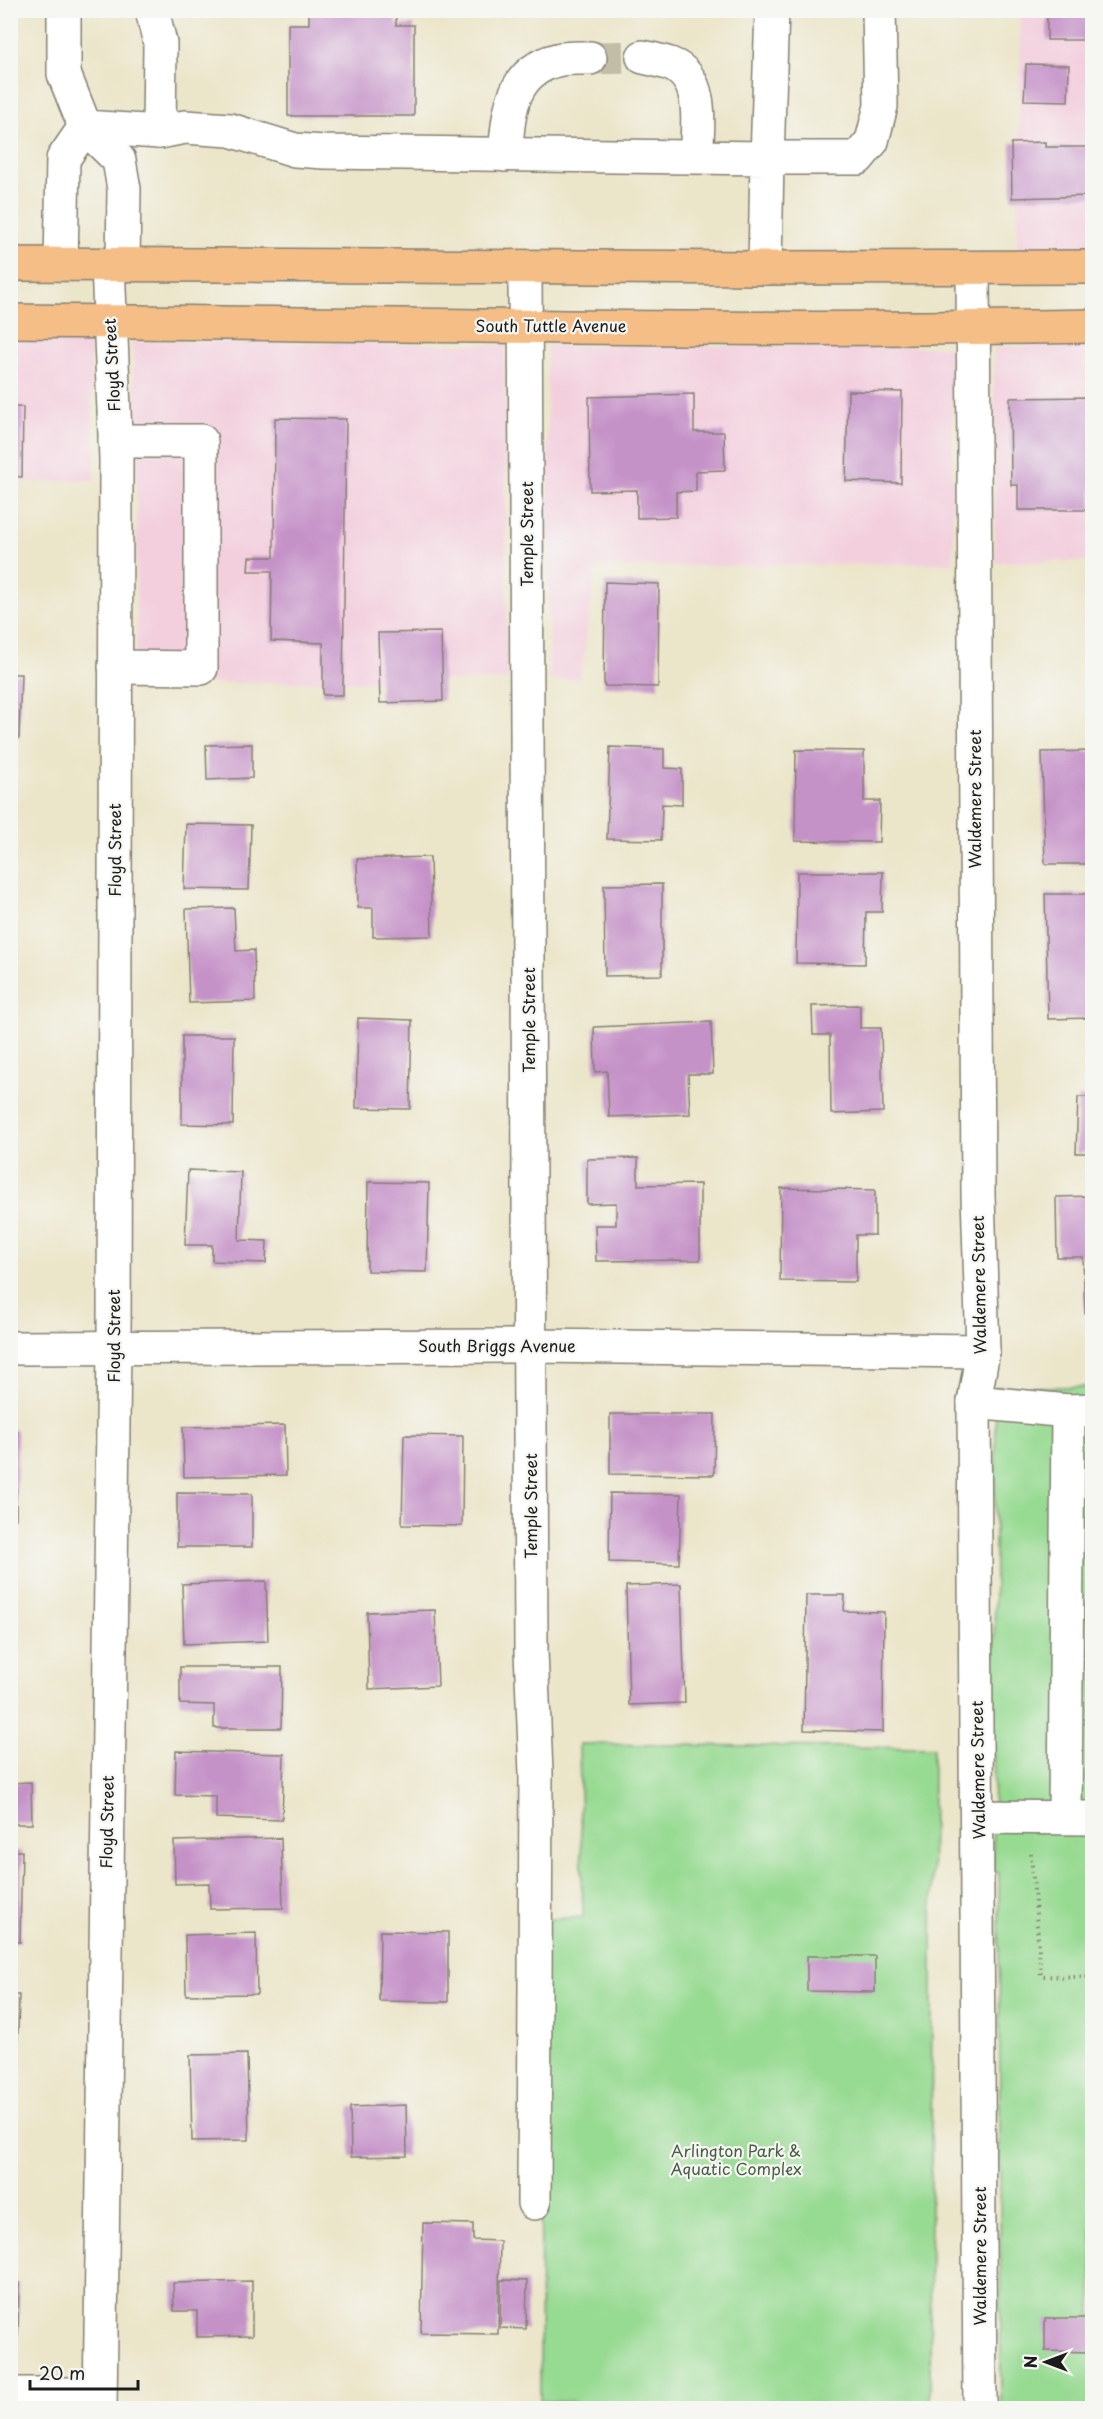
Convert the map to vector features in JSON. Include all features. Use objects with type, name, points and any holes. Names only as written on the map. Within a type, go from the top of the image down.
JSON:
[{"type":"main road","points":[[10,264],[973,269],[1092,267]]},
{"type":"main road","name":"South Tuttle Avenue","points":[[10,321],[526,326],[973,328],[1092,326]]},
{"type":"street","points":[[152,10],[160,43],[159,132]]},
{"type":"street","points":[[765,268],[766,158],[772,10]]},
{"type":"street","points":[[85,126],[159,132],[185,127],[230,130],[295,150],[324,152],[858,158],[872,141],[881,106],[879,10]]},
{"type":"street","points":[[61,12],[64,74],[85,126]]},
{"type":"street","points":[[643,57],[672,64],[691,79],[699,115],[696,156]]},
{"type":"street","points":[[505,155],[509,108],[521,84],[536,68],[558,59],[590,58]]},
{"type":"street","points":[[61,264],[63,159],[85,126]]},
{"type":"street","name":"Floyd Street","points":[[85,126],[119,160],[124,189],[110,321],[115,441],[114,1348],[99,2401]]},
{"type":"street","name":"Temple Street","points":[[525,267],[531,1650],[536,1773],[534,2203]]},
{"type":"street","name":"Waldemere Street","points":[[973,269],[977,1183],[983,1351],[974,1402],[980,2409]]},
{"type":"street","points":[[115,441],[201,441],[201,668],[115,667]]},
{"type":"street","name":"South Briggs Avenue","points":[[10,1348],[531,1346],[983,1351]]},
{"type":"street","points":[[974,1402],[1080,1410],[1079,1817],[978,1817]]},
{"type":"street","points":[[10,2394],[99,2401]]},
{"type":"path","points":[[1031,1851],[1041,1976],[1092,1977]]},
{"type":"shaded area","points":[[1021,11],[1092,11],[1092,248],[1017,249]]},
{"type":"shaded area","points":[[10,340],[90,340],[95,480],[11,483]]},
{"type":"shaded area","points":[[132,341],[505,345],[507,680],[136,684],[137,459]]},
{"type":"shaded area","points":[[547,345],[952,347],[953,563],[597,567],[580,679],[549,680]]},
{"type":"shaded area","points":[[1092,345],[1092,561],[995,562],[994,347]]},
{"type":"green space","points":[[996,1387],[1092,1387],[1092,2408],[1001,2408],[999,1873],[993,1872]]},
{"type":"green space","name":"Arlington Park & Aquatic Complex","points":[[579,1744],[933,1748],[930,2408],[573,2408],[573,2402],[540,2401],[542,1920],[583,1917]]},
{"type":"building","points":[[309,10],[396,10],[396,25],[414,25],[414,116],[288,116],[288,24],[309,24]]},
{"type":"building","points":[[1047,10],[1092,10],[1092,40],[1047,40]]},
{"type":"building","points":[[1026,64],[1069,65],[1068,101],[1024,100]]},
{"type":"building","points":[[1045,142],[1045,147],[1092,147],[1092,196],[1012,198],[1011,143]]},
{"type":"building","points":[[848,391],[902,392],[901,483],[846,481]]},
{"type":"building","points":[[694,394],[694,432],[724,432],[725,470],[696,471],[696,491],[676,492],[676,517],[637,518],[637,490],[590,491],[589,397]]},
{"type":"building","points":[[1092,397],[1092,510],[1018,510],[1018,485],[1011,485],[1010,398]]},
{"type":"building","points":[[10,407],[23,407],[22,477],[10,476]]},
{"type":"building","points":[[275,418],[346,419],[343,695],[323,695],[323,643],[271,641],[272,571],[248,571],[249,557],[274,557]]},
{"type":"building","points":[[605,582],[659,584],[658,687],[604,686]]},
{"type":"building","points":[[441,632],[443,701],[380,703],[378,633]]},
{"type":"building","points":[[10,674],[21,674],[19,738],[10,738]]},
{"type":"building","points":[[252,744],[252,778],[207,780],[206,745]]},
{"type":"building","points":[[610,747],[664,749],[664,768],[682,769],[682,805],[662,804],[661,840],[607,839]]},
{"type":"building","points":[[796,750],[864,751],[864,801],[880,801],[879,842],[795,841]]},
{"type":"building","points":[[1092,751],[1092,864],[1045,864],[1042,752]]},
{"type":"building","points":[[186,824],[251,825],[249,890],[184,889]]},
{"type":"building","points":[[430,857],[432,936],[373,937],[373,908],[358,908],[357,859]]},
{"type":"building","points":[[797,872],[883,872],[882,912],[866,912],[865,964],[796,963]]},
{"type":"building","points":[[662,884],[662,975],[605,976],[604,885]]},
{"type":"building","points":[[1045,894],[1092,894],[1092,1018],[1048,1019]]},
{"type":"building","points":[[234,908],[236,951],[254,950],[255,1001],[189,1003],[186,909]]},
{"type":"building","points":[[860,1005],[860,1028],[881,1028],[883,1112],[831,1114],[830,1035],[813,1035],[812,1006]]},
{"type":"building","points":[[358,1018],[412,1020],[410,1109],[356,1108]]},
{"type":"building","points":[[711,1022],[713,1074],[688,1074],[690,1114],[609,1117],[607,1071],[595,1072],[594,1027]]},
{"type":"building","points":[[182,1036],[234,1036],[233,1125],[182,1124]]},
{"type":"building","points":[[1078,1097],[1092,1097],[1092,1153],[1076,1153]]},
{"type":"building","points":[[638,1158],[638,1185],[700,1184],[700,1260],[596,1261],[595,1225],[616,1225],[616,1203],[587,1204],[587,1159]]},
{"type":"building","points":[[188,1170],[241,1172],[239,1240],[267,1241],[266,1263],[212,1261],[212,1245],[185,1245]]},
{"type":"building","points":[[368,1182],[429,1183],[427,1272],[367,1271]]},
{"type":"building","points":[[781,1188],[875,1190],[875,1235],[856,1235],[856,1282],[780,1281]]},
{"type":"building","points":[[1092,1196],[1092,1314],[1085,1314],[1083,1257],[1057,1257],[1056,1197]]},
{"type":"building","points":[[610,1414],[715,1414],[714,1475],[610,1474]]},
{"type":"building","points":[[285,1425],[286,1475],[184,1477],[183,1427]]},
{"type":"building","points":[[10,1430],[17,1430],[16,1519],[10,1519]]},
{"type":"building","points":[[404,1435],[463,1436],[462,1526],[402,1525]]},
{"type":"building","points":[[177,1493],[252,1494],[252,1547],[177,1547]]},
{"type":"building","points":[[610,1493],[681,1494],[679,1564],[609,1562]]},
{"type":"building","points":[[10,1550],[14,1550],[14,1597],[10,1597]]},
{"type":"building","points":[[266,1581],[268,1641],[184,1644],[182,1584]]},
{"type":"building","points":[[681,1584],[685,1703],[629,1705],[626,1586]]},
{"type":"building","points":[[806,1595],[845,1595],[844,1611],[884,1612],[883,1732],[804,1730]]},
{"type":"building","points":[[435,1610],[438,1686],[369,1689],[367,1612]]},
{"type":"building","points":[[180,1667],[282,1667],[281,1728],[214,1728],[214,1705],[180,1704]]},
{"type":"building","points":[[176,1751],[284,1754],[282,1820],[216,1818],[216,1796],[175,1795]]},
{"type":"building","points":[[31,1782],[32,1824],[10,1824],[10,1783]]},
{"type":"building","points":[[281,1838],[283,1908],[210,1909],[209,1883],[175,1884],[174,1841]]},
{"type":"building","points":[[10,1851],[22,1851],[20,1942],[10,1942]]},
{"type":"building","points":[[380,1931],[448,1932],[448,2002],[379,2001]]},
{"type":"building","points":[[256,1933],[257,1994],[186,1995],[185,1935]]},
{"type":"building","points":[[807,1956],[875,1956],[875,1992],[807,1991]]},
{"type":"building","points":[[10,1995],[19,1995],[17,2069],[10,2069]]},
{"type":"building","points":[[247,2054],[249,2140],[192,2141],[190,2055]]},
{"type":"building","points":[[406,2105],[407,2156],[351,2157],[350,2107]]},
{"type":"building","points":[[423,2223],[473,2224],[473,2240],[500,2241],[498,2334],[421,2333]]},
{"type":"building","points":[[501,2280],[527,2281],[526,2329],[500,2328]]},
{"type":"building","points":[[252,2281],[252,2336],[197,2337],[197,2311],[174,2311],[173,2283]]},
{"type":"building","points":[[10,2282],[19,2283],[18,2337],[10,2337]]},
{"type":"building","points":[[1045,2318],[1092,2318],[1092,2352],[1045,2351]]},
{"type":"tunnel","points":[[590,58],[643,57]]}]
